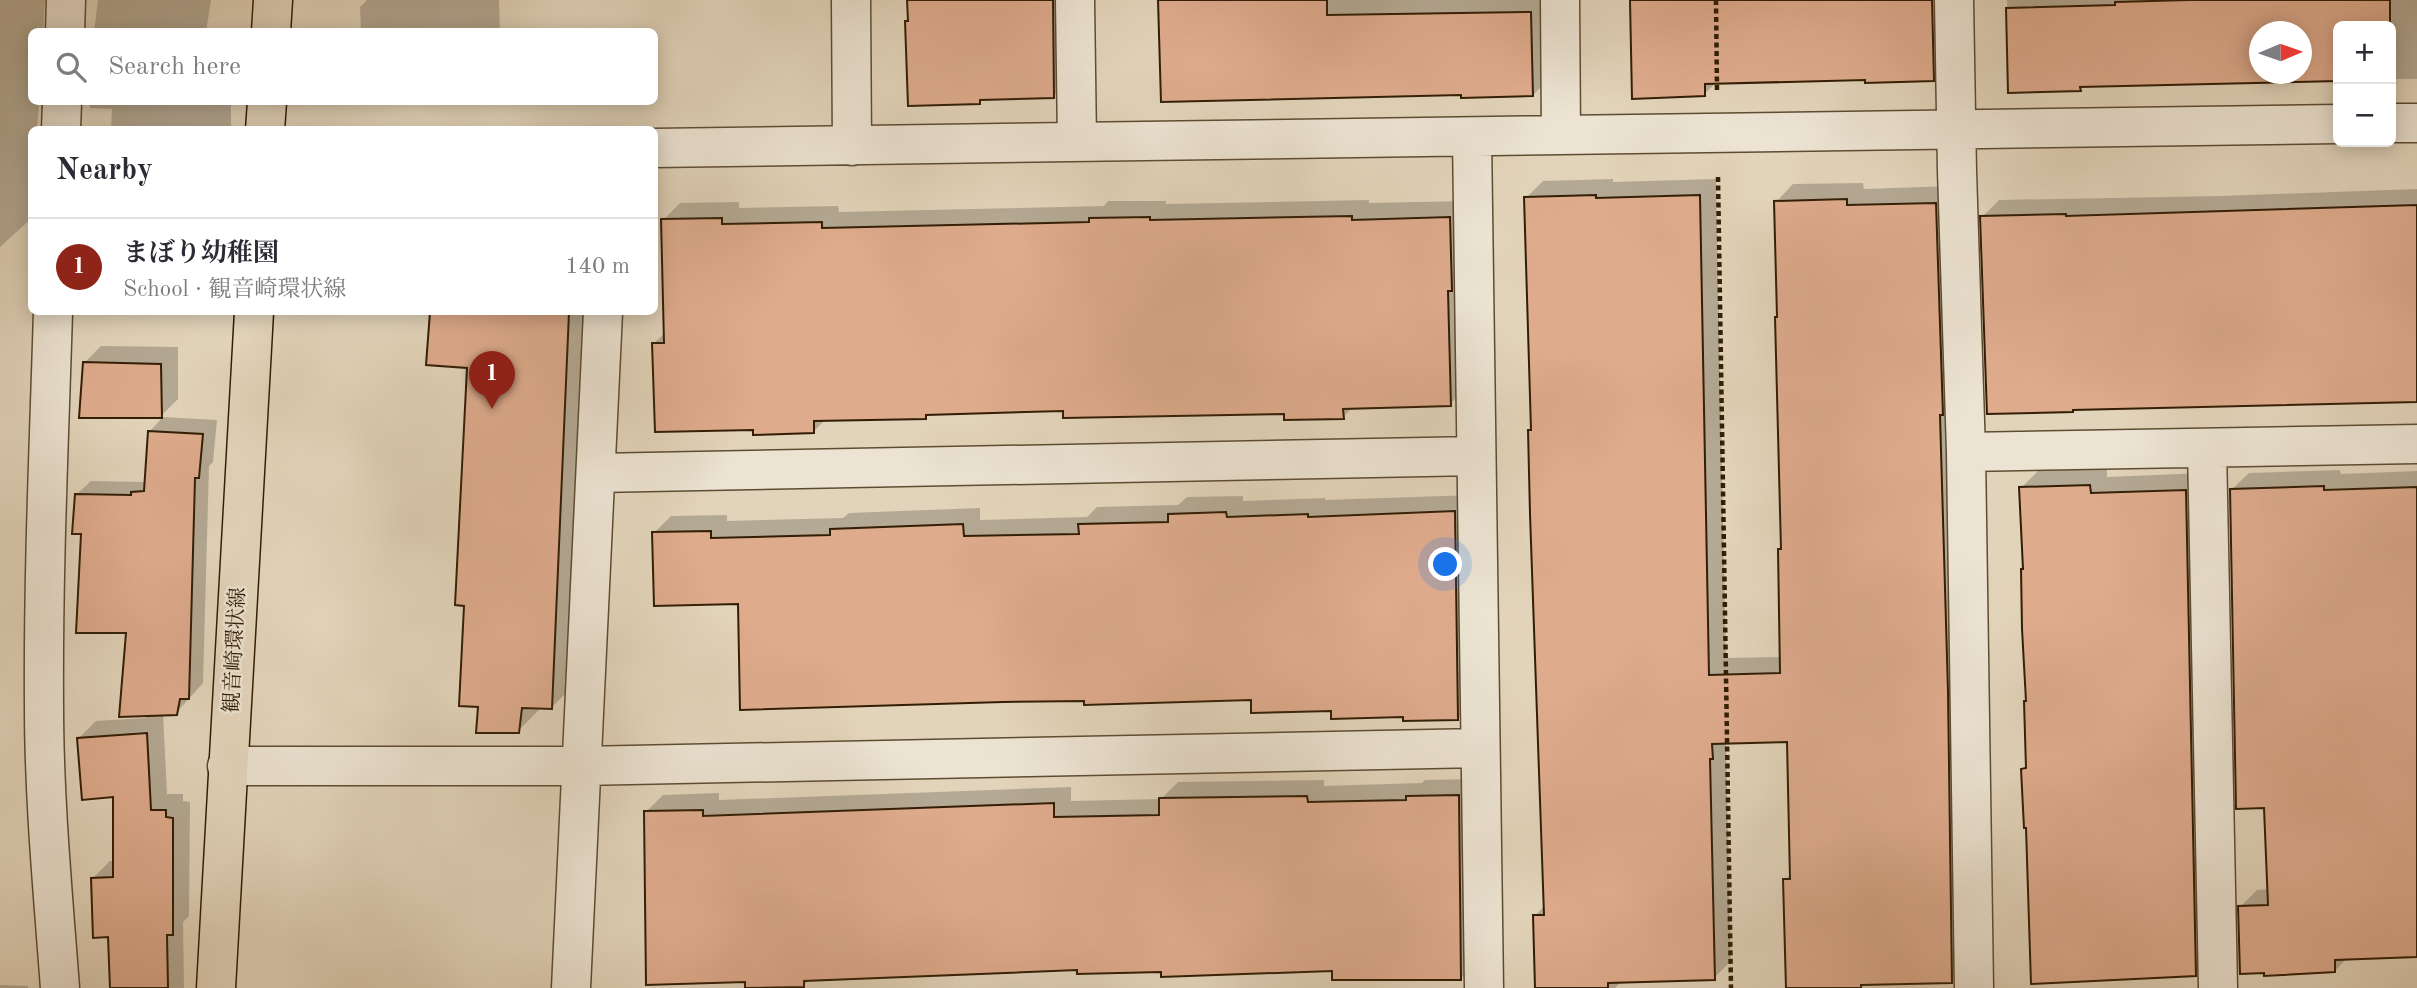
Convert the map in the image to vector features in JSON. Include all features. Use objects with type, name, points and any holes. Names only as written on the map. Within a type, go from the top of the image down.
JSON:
[{"type":"main road","points":[[271,28],[273,0]]},
{"type":"main road","points":[[265,126],[267,105]]},
{"type":"main road","name":"観音崎環状線","points":[[216,988],[254,315]]},
{"type":"street","points":[[65,28],[66,0]]},
{"type":"street","points":[[851,0],[852,146]]},
{"type":"street","points":[[1075,0],[1077,142]]},
{"type":"street","points":[[1560,0],[1561,135]]},
{"type":"street","points":[[1954,0],[1966,452],[1974,988]]},
{"type":"street","points":[[61,126],[62,105]]},
{"type":"street","points":[[2396,123],[2417,123]]},
{"type":"street","points":[[658,148],[2333,124]]},
{"type":"street","points":[[1472,137],[1484,988]]},
{"type":"street","points":[[53,315],[44,707],[47,815],[60,988]]},
{"type":"street","points":[[571,988],[603,315]]},
{"type":"street","points":[[1966,452],[2417,444]]},
{"type":"street","points":[[2207,448],[2218,988]]},
{"type":"street","points":[[596,473],[1476,456]]},
{"type":"street","points":[[227,766],[581,766],[1480,748]]},
{"type":"path","points":[[1716,0],[1731,988]]},
{"type":"building","points":[[907,0],[1053,0],[1054,98],[908,106],[905,21],[908,21]]},
{"type":"building","points":[[1158,0],[1327,0],[1327,15],[1531,12],[1533,96],[1461,98],[1461,95],[1161,102]]},
{"type":"building","points":[[1630,0],[1932,0],[1934,81],[1705,84],[1705,96],[1632,99]]},
{"type":"building","points":[[2189,0],[2390,0],[2390,21],[2333,21],[2333,81],[2312,82],[2312,21],[2249,21],[2249,83],[2080,87],[2081,91],[2008,93],[2006,8],[2115,5],[2115,2]]},
{"type":"building","points":[[1596,195],[1596,198],[1700,195],[1709,675],[1780,673],[1778,549],[1781,549],[1774,201],[1847,199],[1847,205],[1936,203],[1943,415],[1940,415],[1948,692],[1952,983],[1861,985],[1861,988],[1786,988],[1783,879],[1790,879],[1787,742],[1712,744],[1713,759],[1710,759],[1715,980],[1608,983],[1608,988],[1535,988],[1533,915],[1544,915],[1530,514],[1528,430],[1531,430],[1524,197]]},
{"type":"building","points":[[2417,205],[2417,402],[1987,414],[1980,216],[2066,216]]},
{"type":"building","points":[[1352,216],[1352,220],[1450,217],[1452,291],[1448,291],[1451,406],[1343,409],[1344,419],[1284,420],[1284,414],[1063,418],[1063,411],[926,415],[926,419],[814,421],[814,433],[753,435],[753,430],[655,432],[652,343],[664,343],[661,219],[722,218],[722,224],[822,222],[822,228],[1089,222],[1089,218],[1150,217],[1150,220]]},
{"type":"building","points":[[430,315],[569,315],[552,709],[522,708],[519,733],[476,733],[478,707],[459,706],[464,606],[455,605],[467,368],[426,365]]},
{"type":"building","points":[[83,362],[161,364],[162,418],[79,418]]},
{"type":"building","points":[[148,431],[203,434],[199,478],[195,478],[189,699],[180,699],[177,715],[119,717],[126,633],[76,633],[81,534],[72,534],[75,494],[131,495],[131,492],[144,491]]},
{"type":"building","points":[[2090,485],[2091,493],[2186,490],[2196,976],[2031,984],[2026,828],[2021,769],[2026,768],[2026,701],[2019,487]]},
{"type":"building","points":[[2324,486],[2324,490],[2417,487],[2417,957],[2335,960],[2335,972],[2264,976],[2264,973],[2240,974],[2238,906],[2268,905],[2264,808],[2236,809],[2230,489]]},
{"type":"building","points":[[1455,511],[1458,720],[1403,721],[1403,717],[1331,719],[1331,711],[1251,713],[1251,700],[1084,705],[1084,701],[1003,702],[740,710],[738,604],[654,606],[652,532],[711,531],[711,538],[830,535],[830,529],[963,524],[964,536],[1079,534],[1078,524],[1168,522],[1168,514],[1226,512],[1227,517],[1308,514],[1308,517]]},
{"type":"building","points":[[147,733],[151,810],[166,810],[166,817],[173,818],[173,935],[167,935],[168,988],[110,988],[108,937],[93,938],[91,878],[113,877],[113,797],[82,800],[77,738]]},
{"type":"building","points":[[1459,795],[1461,980],[1332,980],[1332,971],[1161,977],[1161,972],[1077,974],[1077,970],[804,981],[804,987],[745,988],[745,982],[646,985],[644,811],[703,810],[703,816],[1054,803],[1054,817],[1159,815],[1159,798],[1307,796],[1308,802],[1406,800],[1406,796]]},
{"type":"place","name":"まぼり幼稚園","points":[[492,409]]}]
